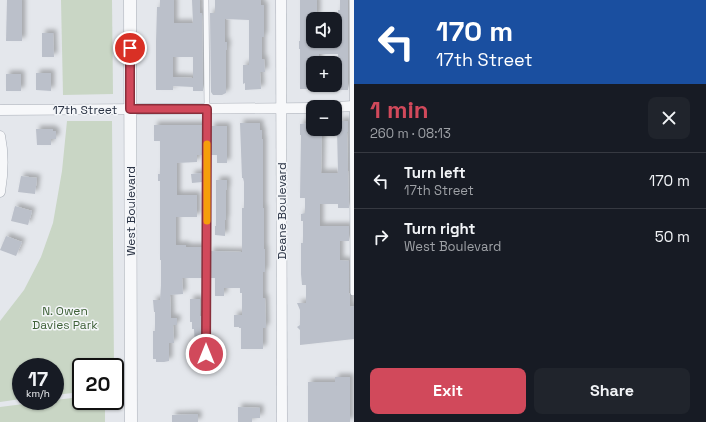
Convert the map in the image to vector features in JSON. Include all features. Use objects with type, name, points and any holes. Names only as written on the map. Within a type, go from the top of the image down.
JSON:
[{"type":"street","name":"West Boulevard","points":[[130,0],[131,422]]},
{"type":"street","name":"Deane Boulevard","points":[[281,0],[282,422]]},
{"type":"street","points":[[342,107],[353,106]]},
{"type":"street","name":"17th Street","points":[[0,110],[306,108]]},
{"type":"street","points":[[0,136],[2,143],[0,192]]},
{"type":"lane","points":[[206,0],[206,354]]},
{"type":"lane","points":[[352,0],[353,294]]},
{"type":"green space","points":[[61,0],[112,0],[113,94],[63,95]]},
{"type":"green space","name":"N. Owen Davies Park","points":[[67,121],[112,121],[114,358],[72,358],[72,393],[64,394],[64,358],[12,358],[12,400],[0,402],[0,321],[24,290],[41,257],[53,223],[62,171]]},
{"type":"green space","points":[[72,398],[72,410],[105,410],[105,422],[0,422],[0,407],[12,405],[12,410],[64,410],[64,399]]},
{"type":"building","points":[[7,0],[22,0],[22,41],[6,41]]},
{"type":"building","points":[[160,0],[174,0],[174,23],[193,23],[192,0],[200,0],[200,13],[202,13],[203,91],[193,91],[193,87],[173,86],[173,90],[156,90],[157,7],[160,7]],"holes":[[[173,57],[193,57],[193,78],[173,77]]]},
{"type":"building","points":[[215,0],[261,0],[261,5],[264,5],[262,59],[264,59],[265,72],[260,72],[261,89],[245,90],[245,83],[243,84],[243,65],[249,65],[249,20],[225,19],[225,42],[227,42],[226,93],[222,95],[213,95],[211,92],[210,13],[215,13]]},
{"type":"building","points":[[300,0],[317,0],[317,12],[306,12],[306,48],[342,48],[342,12],[338,12],[338,10],[340,10],[340,0],[348,0],[348,90],[342,90],[342,56],[338,56],[338,54],[306,56],[306,89],[300,89]]},
{"type":"building","points":[[42,33],[53,33],[54,57],[42,57]]},
{"type":"building","points":[[36,73],[51,73],[51,91],[36,90]]},
{"type":"building","points":[[6,74],[21,74],[21,91],[6,91]]},
{"type":"building","points":[[342,121],[348,121],[349,208],[338,208],[338,204],[320,204],[320,226],[349,226],[349,241],[340,241],[340,260],[349,261],[350,307],[354,306],[354,339],[300,345],[300,330],[297,327],[300,325],[300,310],[297,303],[306,303],[306,285],[302,285],[301,274],[303,221],[301,221],[301,214],[305,213],[305,198],[300,198],[300,124],[306,123],[306,136],[322,136],[321,173],[338,173],[337,136],[342,136]]},
{"type":"building","points":[[240,123],[260,123],[260,130],[262,130],[263,139],[265,272],[263,272],[263,298],[265,298],[266,328],[263,328],[263,349],[241,349],[241,328],[234,327],[234,315],[242,315],[242,293],[240,293],[240,288],[224,288],[224,296],[215,296],[215,278],[210,278],[210,251],[242,252],[242,208],[244,208],[244,182],[242,178]]},
{"type":"building","points":[[154,125],[203,125],[203,155],[197,155],[197,162],[177,163],[177,195],[197,195],[197,217],[176,217],[176,245],[186,245],[186,247],[202,247],[202,278],[182,278],[183,294],[170,295],[171,318],[177,318],[177,325],[173,325],[174,343],[169,343],[169,361],[164,362],[156,362],[156,359],[153,359],[155,312],[153,300],[160,300],[161,285],[160,181],[158,181],[158,174],[160,174],[160,141],[154,141]]},
{"type":"building","points":[[211,126],[227,126],[227,163],[217,163],[217,155],[211,155]]},
{"type":"building","points":[[36,129],[53,129],[53,131],[56,131],[56,139],[51,139],[51,145],[37,145]]},
{"type":"building","points":[[201,173],[202,182],[192,183],[191,174]]},
{"type":"building","points":[[21,176],[37,178],[35,194],[18,192]]},
{"type":"building","points":[[216,180],[227,180],[225,236],[215,235]]},
{"type":"building","points":[[15,206],[32,211],[28,225],[11,221]]},
{"type":"building","points":[[6,236],[22,242],[16,256],[0,250]]},
{"type":"building","points":[[190,299],[200,299],[200,316],[202,316],[202,345],[195,345],[194,329],[192,329],[192,322],[190,322]]},
{"type":"building","points":[[335,377],[350,377],[350,422],[308,422],[308,382],[335,382]]},
{"type":"building","points":[[238,407],[260,408],[260,418],[252,418],[252,422],[238,422]]},
{"type":"building","points":[[198,414],[198,422],[172,422],[172,415]]},
{"type":"slow traffic","points":[[207,144],[207,221]]},
{"type":"route","points":[[130,48],[130,109],[207,109],[206,354]]}]
